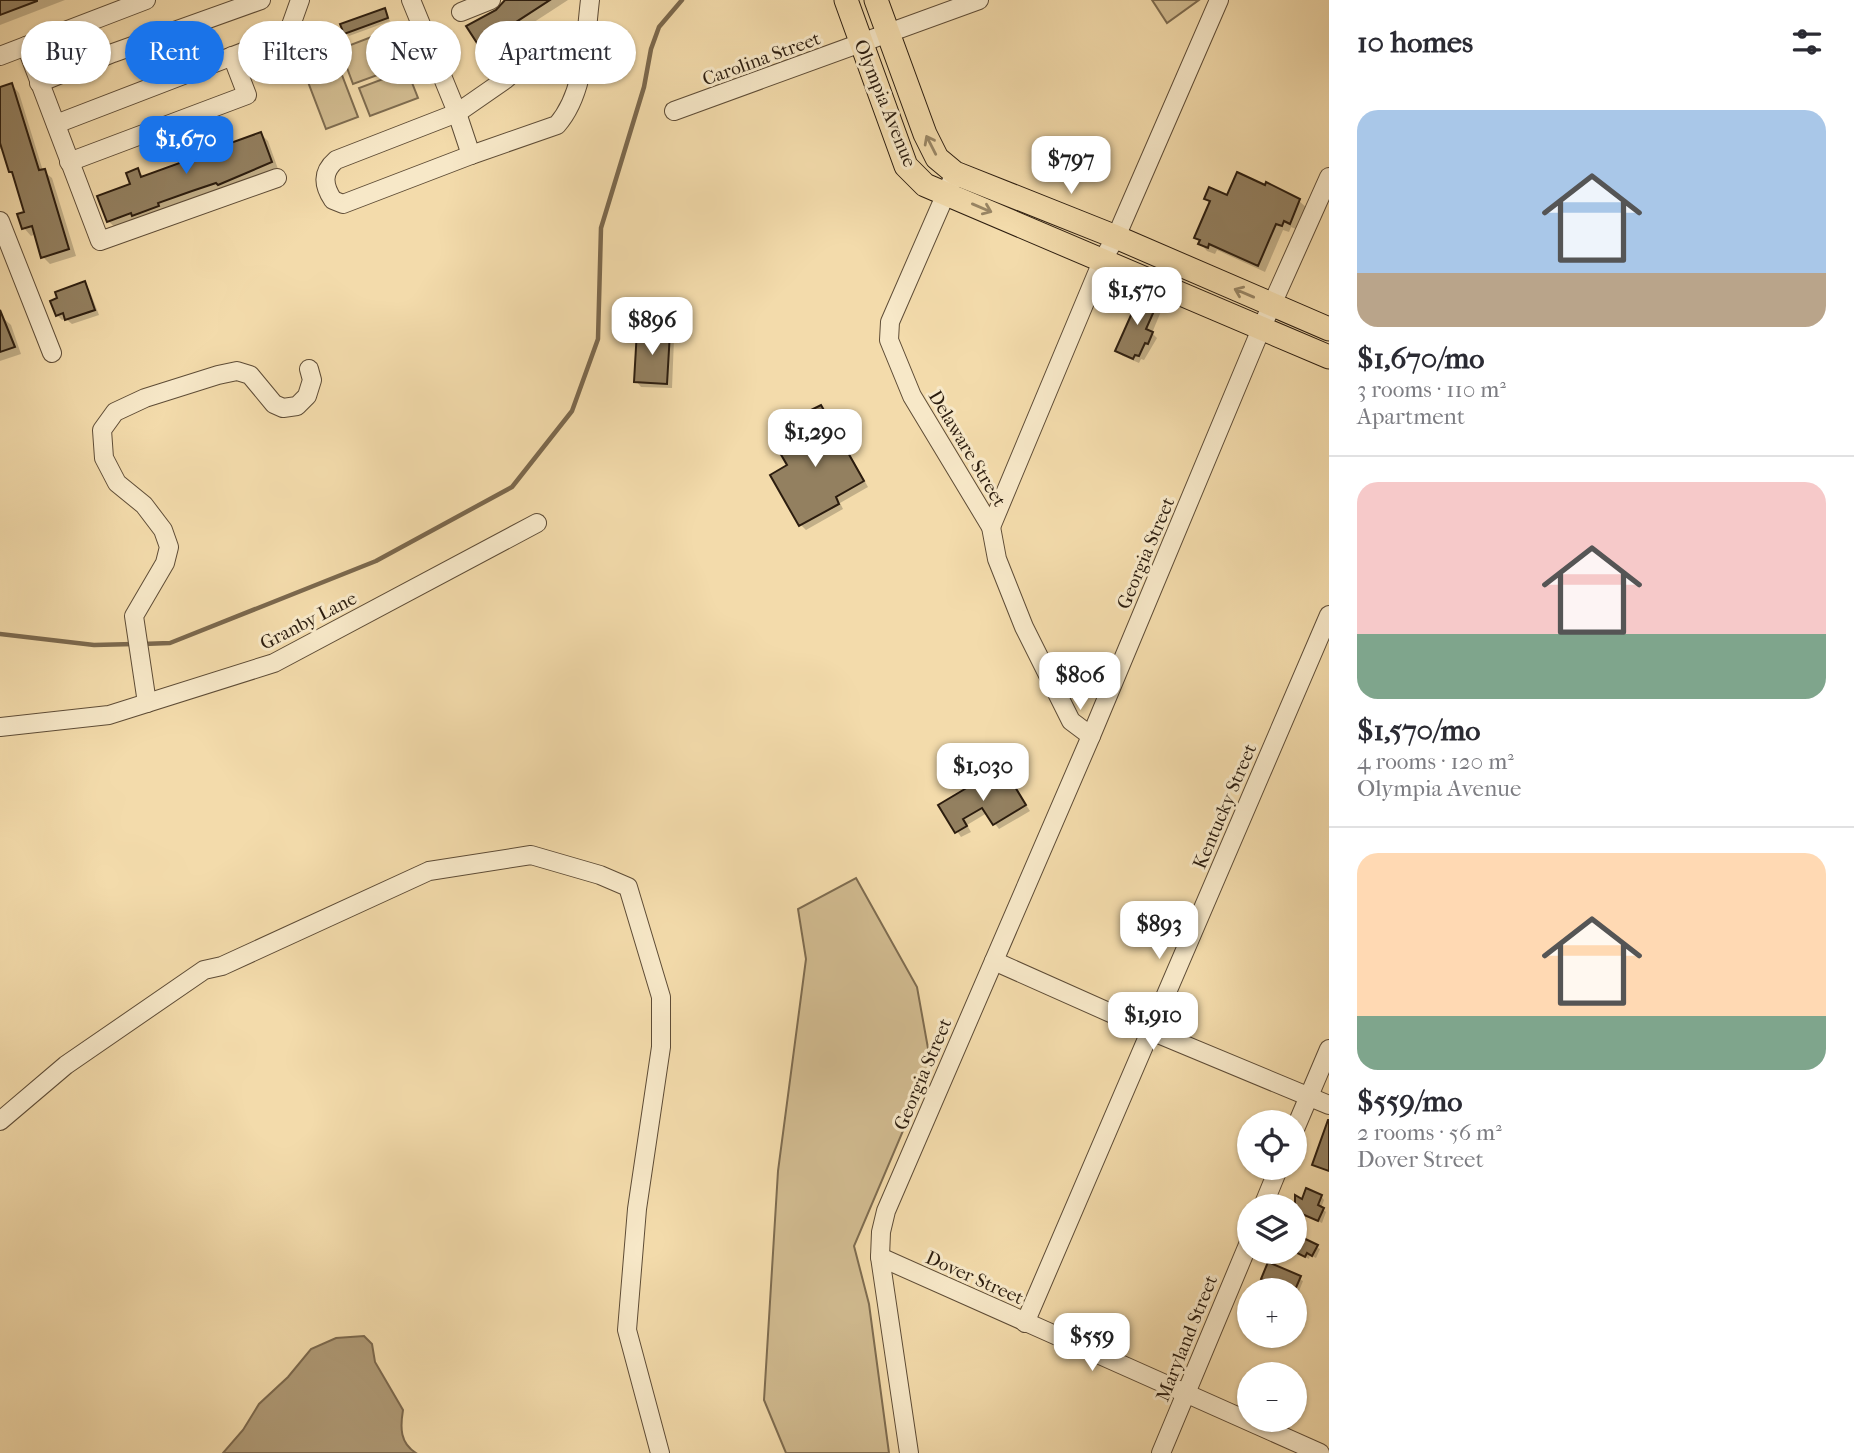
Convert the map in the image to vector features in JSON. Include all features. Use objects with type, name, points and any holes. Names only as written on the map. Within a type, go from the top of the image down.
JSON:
[{"type":"main road","name":"Olympia Avenue","points":[[846,0],[906,166],[925,185],[950,183],[1116,237],[1329,330]]},
{"type":"main road","name":"Olympia Avenue","points":[[876,0],[925,134],[950,183],[1103,259],[1329,357]]},
{"type":"street","points":[[91,21],[146,0]]},
{"type":"street","points":[[111,54],[261,0]]},
{"type":"street","points":[[56,124],[284,35],[295,20],[300,0]]},
{"type":"street","points":[[411,0],[457,113],[471,155]]},
{"type":"street","points":[[461,12],[491,0]]},
{"type":"street","points":[[587,21],[590,0]]},
{"type":"street","name":"Carolina Street","points":[[674,111],[979,0]]},
{"type":"street","points":[[991,527],[1103,259],[1116,237],[1219,0]]},
{"type":"street","points":[[0,56],[21,48]]},
{"type":"street","points":[[69,162],[247,95],[232,56]]},
{"type":"street","points":[[39,84],[100,241],[277,178]]},
{"type":"street","points":[[499,84],[457,113],[335,160],[326,172],[325,183],[333,200],[343,204],[557,125],[570,107],[577,84]]},
{"type":"street","name":"Georgia Street","points":[[909,1453],[880,1257],[881,1232],[886,1211],[1091,736],[1261,329],[1329,177]]},
{"type":"street","name":"Delaware Street","points":[[950,183],[890,322],[889,340],[912,396],[991,527],[997,559],[1024,627],[1071,722],[1091,736]]},
{"type":"street","points":[[0,222],[52,354]]},
{"type":"street","points":[[146,696],[134,616],[165,563],[169,547],[163,530],[144,505],[117,483],[104,458],[102,429],[115,412],[145,398],[218,374],[237,371],[250,375],[274,404],[283,408],[297,406],[307,396],[312,380],[309,369]]},
{"type":"street","name":"Granby Lane","points":[[0,727],[109,715],[146,696],[274,663],[537,523]]},
{"type":"street","name":"Kentucky Street","points":[[1025,1323],[1329,615]]},
{"type":"street","points":[[0,1121],[66,1065],[204,970],[222,966],[429,872],[531,855],[600,875],[628,887],[661,997],[661,1047],[637,1209],[627,1330],[660,1453]]},
{"type":"street","points":[[994,961],[1151,1031],[1329,1105]]},
{"type":"street","points":[[1302,1110],[1329,1049]]},
{"type":"street","name":"Dover Street","points":[[880,1257],[1320,1453]]},
{"type":"street","name":"Maryland Street","points":[[1161,1453],[1240,1264]]},
{"type":"shaded area","points":[[1152,0],[1199,0],[1167,23]]},
{"type":"shaded area","points":[[366,39],[366,79],[353,84],[352,81],[352,44]]},
{"type":"shaded area","points":[[309,84],[345,84],[358,117],[326,129]]},
{"type":"shaded area","points":[[370,84],[412,84],[418,98],[370,116],[359,88]]},
{"type":"shaded area","points":[[856,878],[917,987],[931,1065],[854,1246],[869,1304],[889,1453],[786,1453],[764,1400],[778,1171],[806,959],[798,909]]},
{"type":"shaded area","points":[[364,1336],[372,1344],[375,1362],[403,1410],[404,1440],[416,1453],[223,1453],[243,1430],[259,1404],[288,1377],[311,1349],[336,1338]]},
{"type":"building","points":[[0,0],[37,0],[37,1],[0,15]]},
{"type":"building","points":[[505,0],[550,0],[518,21],[475,21],[496,10]]},
{"type":"building","points":[[385,8],[388,18],[366,21],[366,26],[352,31],[352,21],[348,21]]},
{"type":"building","points":[[475,21],[475,40],[466,26]]},
{"type":"building","points":[[12,83],[39,170],[45,169],[69,249],[41,258],[32,226],[22,229],[17,214],[24,212],[0,143],[0,87]]},
{"type":"building","points":[[261,132],[272,162],[218,185],[216,183],[192,191],[132,216],[131,213],[107,222],[97,196],[130,184],[126,173],[138,168],[141,177],[213,151],[209,140],[225,134],[228,144]]},
{"type":"building","points":[[1237,172],[1265,185],[1266,182],[1300,199],[1290,224],[1284,221],[1282,226],[1276,224],[1258,266],[1209,244],[1208,248],[1198,244],[1200,240],[1194,238],[1210,201],[1204,199],[1209,187],[1227,195]]},
{"type":"building","points":[[85,281],[95,310],[65,320],[63,313],[56,316],[50,301],[57,298],[55,292]]},
{"type":"building","points":[[1134,292],[1158,302],[1146,329],[1153,332],[1148,344],[1145,343],[1139,356],[1135,355],[1133,359],[1115,351],[1136,304],[1130,302]]},
{"type":"building","points":[[0,310],[15,347],[0,352]]},
{"type":"building","points":[[637,330],[670,332],[667,384],[634,382]]},
{"type":"building","points":[[821,405],[864,481],[836,497],[839,504],[799,526],[770,475],[787,465],[776,446],[815,422],[809,411]]},
{"type":"building","points":[[985,777],[991,787],[1009,777],[1026,805],[993,825],[982,808],[963,819],[967,826],[955,833],[938,805]]},
{"type":"building","points":[[1329,1120],[1329,1171],[1312,1165]]},
{"type":"building","points":[[1306,1188],[1322,1195],[1318,1205],[1324,1208],[1318,1221],[1307,1216],[1307,1194],[1304,1194]]},
{"type":"building","points":[[1307,1240],[1318,1245],[1312,1256],[1307,1253]]},
{"type":"building","points":[[1267,1264],[1301,1276],[1300,1278],[1261,1278]]},
{"type":"waterway","points":[[142,644],[170,643],[376,561],[512,487],[572,411],[598,339],[601,228],[644,87],[651,49],[659,27],[682,0]]},
{"type":"waterway","points":[[0,634],[94,645],[134,644]]}]
